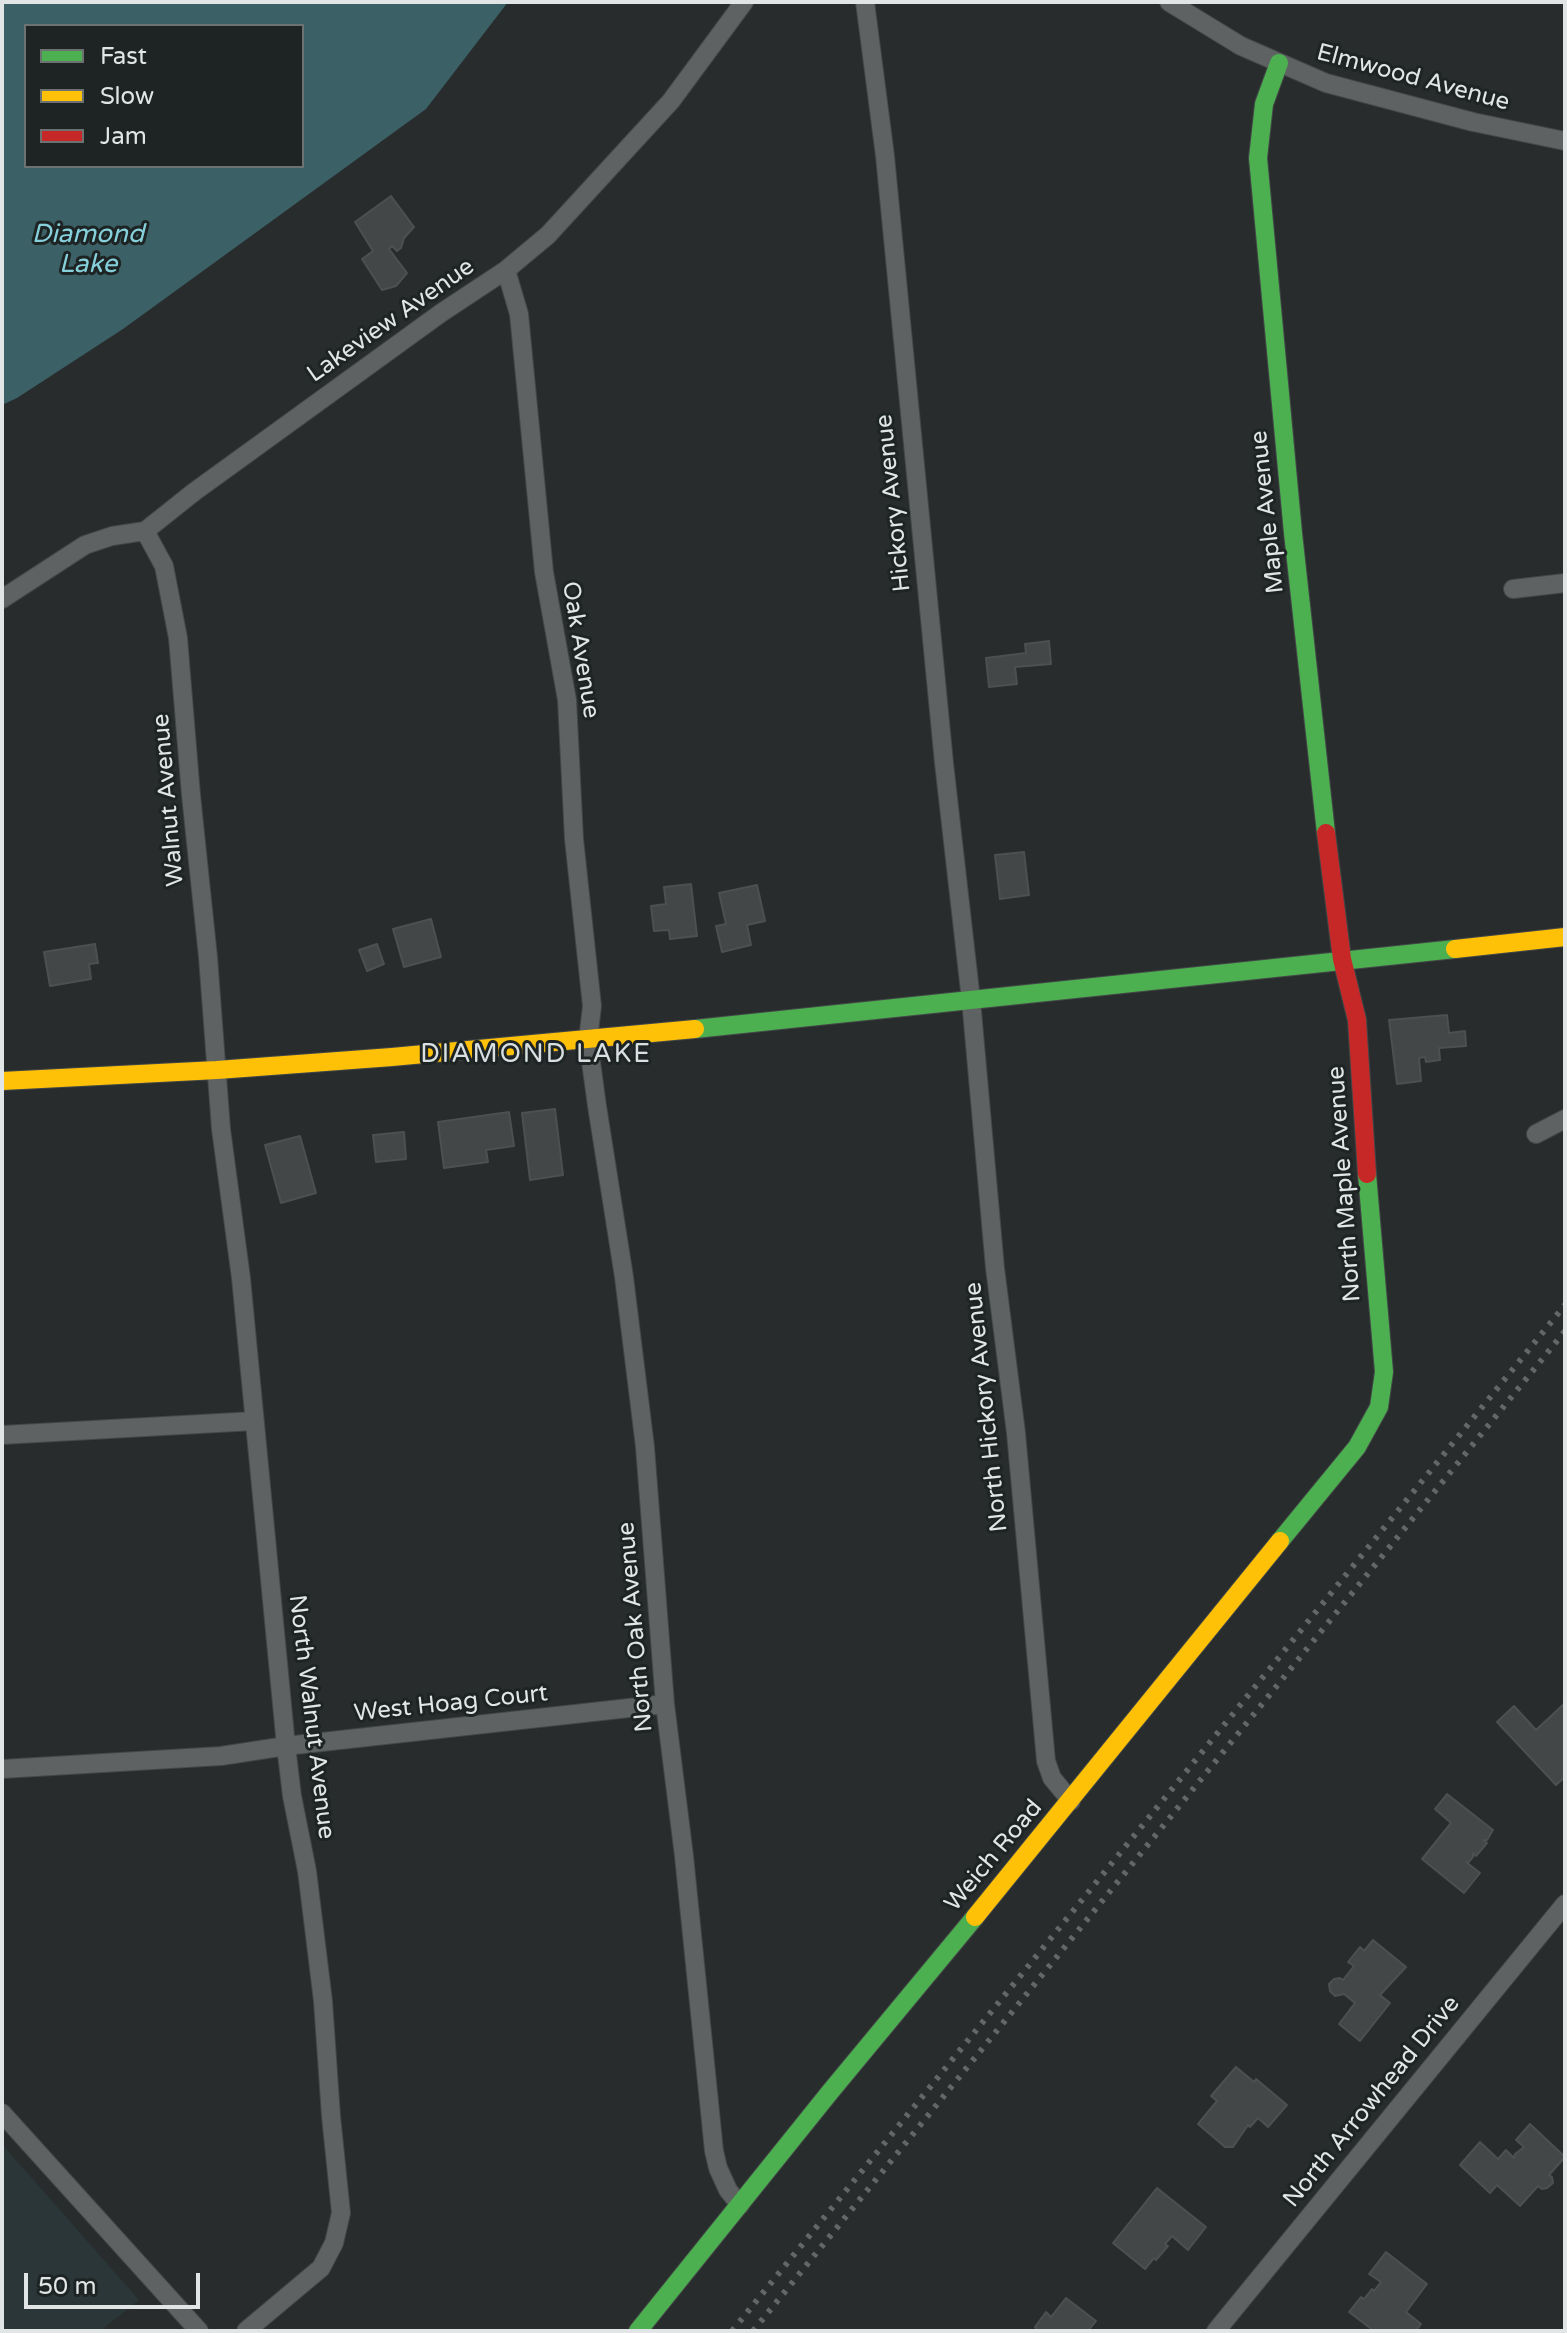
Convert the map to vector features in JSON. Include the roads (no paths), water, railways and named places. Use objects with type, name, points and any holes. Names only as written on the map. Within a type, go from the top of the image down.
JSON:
[{"type":"street","name":"Lakeview Avenue","points":[[2,599],[85,545],[112,536],[145,531],[404,339],[506,270],[548,235],[671,101],[744,2]]},
{"type":"street","name":"Hickory Avenue","points":[[865,2],[885,156],[944,763],[971,1000]]},
{"type":"street","name":"Elmwood Avenue","points":[[1169,2],[1241,46],[1326,83],[1473,122],[1565,141]]},
{"type":"street","name":"Maple Avenue","points":[[1279,63],[1264,104],[1258,158],[1293,533],[1342,959]]},
{"type":"street","name":"Oak Avenue","points":[[506,270],[519,314],[544,572],[567,700],[574,839],[592,1006],[588,1040]]},
{"type":"street","name":"Walnut Avenue","points":[[145,531],[164,566],[178,638],[217,1070]]},
{"type":"street","points":[[1513,589],[1565,583]]},
{"type":"street","points":[[2,1081],[217,1070],[588,1040],[1565,937]]},
{"type":"street","name":"North Maple Avenue","points":[[1342,959],[1357,1020],[1384,1372],[1379,1407]]},
{"type":"street","name":"North Hickory Avenue","points":[[971,1000],[995,1268],[1016,1433],[1046,1761],[1052,1778],[1071,1801]]},
{"type":"street","name":"North Oak Avenue","points":[[588,1040],[624,1277],[645,1447],[665,1704],[714,2151],[728,2190],[740,2205]]},
{"type":"street","name":"North Walnut Avenue","points":[[217,1070],[221,1129],[241,1278],[286,1746],[307,1871],[323,2001],[341,2213],[334,2243],[321,2268],[246,2331]]},
{"type":"street","points":[[1536,1134],[1565,1119]]},
{"type":"street","name":"Weich Road","points":[[638,2331],[1357,1447],[1379,1407]]},
{"type":"street","points":[[2,1435],[254,1421]]},
{"type":"street","name":"West Hoag Court","points":[[2,1769],[221,1756],[665,1704]]},
{"type":"street","name":"North Arrowhead Drive","points":[[1216,2331],[1565,1904]]},
{"type":"street","points":[[2,2113],[199,2331]]},
{"type":"water","name":"Diamond Lake","points":[[2,2],[508,2],[426,109],[123,329],[2,405]]},
{"type":"railway","points":[[732,2331],[1565,1305]]},
{"type":"railway","points":[[753,2331],[1565,1331]]},
{"type":"district","name":"DIAMOND LAKE","points":[[536,1055]]}]
